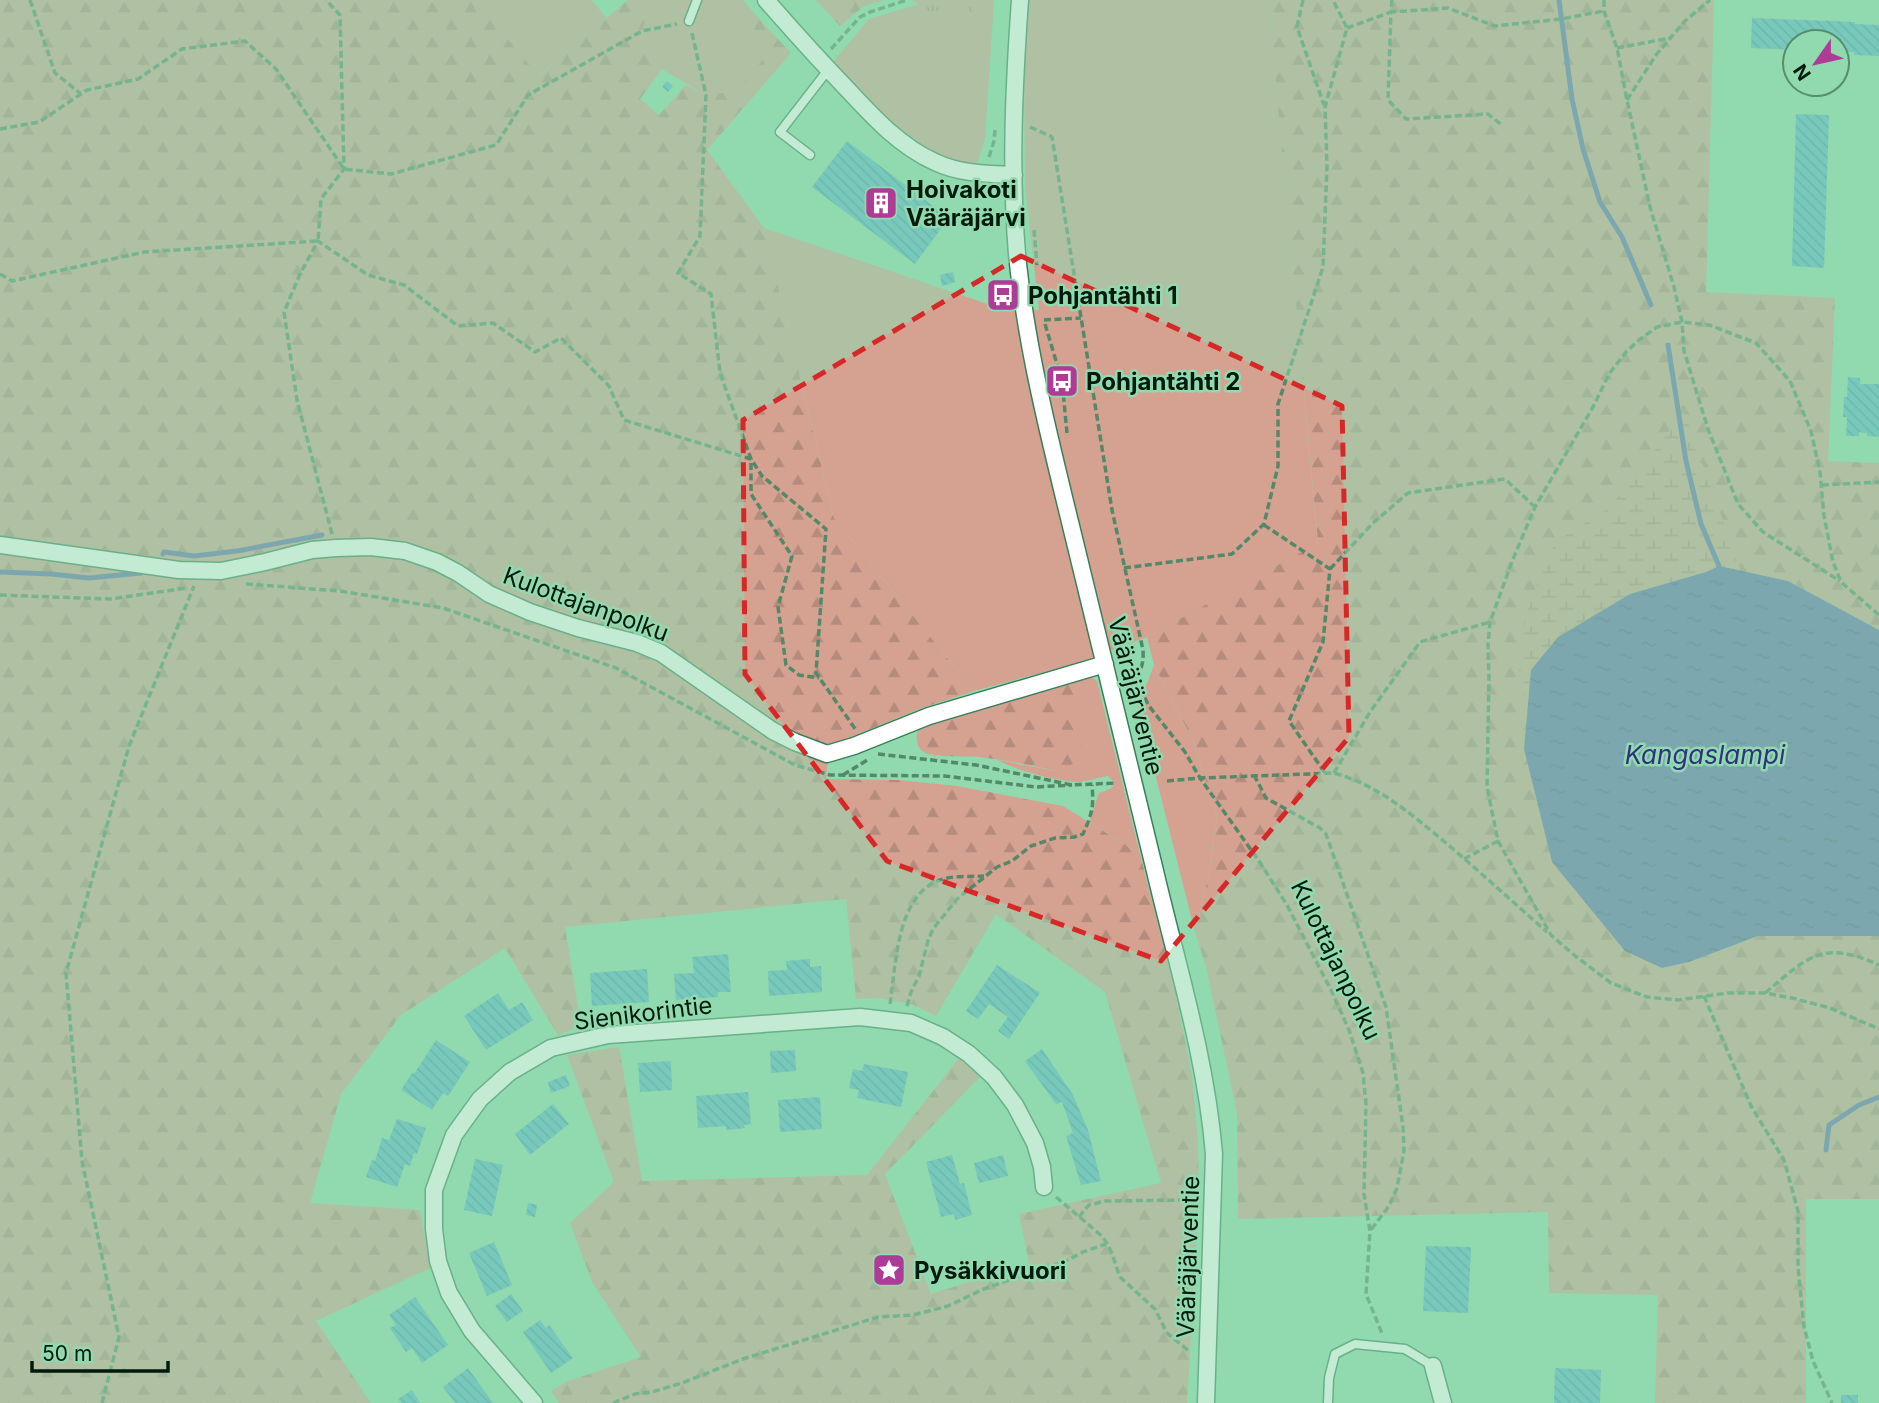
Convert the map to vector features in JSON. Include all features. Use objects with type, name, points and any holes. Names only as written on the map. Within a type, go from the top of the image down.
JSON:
[{"type":"street","points":[[766,0],[874,118],[907,146],[936,163],[969,172],[1014,175]]},
{"type":"street","name":"Vääräjärventie","points":[[1020,0],[1013,113],[1014,206],[1028,334],[1050,438],[1189,1003],[1211,1113],[1214,1175],[1206,1403]]},
{"type":"street","name":"Kulottajanpolku","points":[[0,545],[179,570],[202,579],[221,571],[312,550],[336,548],[405,551],[437,562],[488,594],[508,603],[559,622],[637,643],[661,653],[773,731],[795,743],[827,754],[849,748],[871,748],[929,716],[1105,664]]},
{"type":"street","name":"Sienikorintie","points":[[534,1403],[472,1331],[449,1293],[438,1261],[433,1229],[434,1190],[454,1135],[480,1099],[510,1072],[551,1048],[608,1035],[860,1017],[911,1023],[943,1037],[969,1054],[994,1077],[1015,1105],[1035,1143],[1044,1187]]},
{"type":"street","points":[[1433,1366],[1443,1403]]},
{"type":"lane","points":[[689,21],[697,0]]},
{"type":"lane","points":[[810,155],[780,132],[824,66]]},
{"type":"lane","points":[[1328,1403],[1329,1378],[1335,1354],[1355,1344],[1405,1349],[1433,1366]]},
{"type":"path","points":[[30,0],[55,73],[81,94]]},
{"type":"path","points":[[326,0],[340,15],[344,169],[321,199],[318,241],[284,312],[297,400],[336,548]]},
{"type":"path","points":[[824,66],[860,17],[907,0]]},
{"type":"path","points":[[1124,568],[1231,554],[1264,524],[1278,467],[1278,404],[1322,267],[1327,166],[1325,107],[1297,27],[1303,0]]},
{"type":"path","points":[[1325,107],[1347,28],[1333,0]]},
{"type":"path","points":[[1392,0],[1388,100],[1405,119],[1488,114],[1503,126]]},
{"type":"path","points":[[1604,0],[1604,11],[1617,48],[1650,206],[1682,322],[1684,351],[1708,429],[1738,505],[1763,532],[1841,582],[1879,615]]},
{"type":"path","points":[[1627,100],[1656,55],[1685,21],[1710,0]]},
{"type":"path","points":[[1347,28],[1391,12],[1448,8],[1495,26],[1604,11]]},
{"type":"path","points":[[0,129],[39,122],[87,90],[138,79],[182,49],[246,41],[276,69],[344,169],[391,174],[496,145],[528,94],[642,31],[689,21],[706,94],[700,236],[678,273],[711,294],[720,373],[751,459],[762,476],[826,528],[816,673],[871,748]]},
{"type":"path","points":[[1617,48],[1672,37]]},
{"type":"path","points":[[1030,127],[1052,137],[1112,510],[1144,662],[1135,679],[1111,688]]},
{"type":"path","points":[[0,274],[12,281],[144,252],[318,241],[368,275],[404,285],[458,326],[493,323],[535,352],[561,338],[609,386],[624,420],[751,459]]},
{"type":"path","points":[[1044,320],[1081,318]]},
{"type":"path","points":[[1551,935],[1498,841],[1488,787],[1490,622],[1535,507],[1588,418],[1609,374],[1639,340],[1657,327],[1682,322],[1709,325],[1756,343],[1790,381],[1811,431],[1833,562],[1841,582]]},
{"type":"path","points":[[751,459],[751,494],[792,556],[778,607],[786,665],[799,675],[819,678]]},
{"type":"path","points":[[1325,773],[1289,722],[1323,642],[1330,569],[1373,523],[1408,493],[1505,479],[1535,507]]},
{"type":"path","points":[[1822,485],[1879,482]]},
{"type":"path","points":[[1264,524],[1330,569]]},
{"type":"path","points":[[102,1403],[118,1337],[82,1161],[66,973],[129,746],[193,587],[202,579]]},
{"type":"path","points":[[0,595],[111,599],[193,587],[202,579]]},
{"type":"path","points":[[239,584],[340,591],[443,608],[616,668],[795,765],[818,773],[842,776],[945,776],[1036,787],[1117,783]]},
{"type":"path","points":[[1334,773],[1370,712],[1420,642],[1490,622]]},
{"type":"path","name":"Kulottajanpolku","points":[[1135,679],[1149,706],[1185,752],[1287,905],[1349,1030],[1363,1073],[1365,1094],[1364,1194],[1370,1231],[1366,1294],[1389,1347]]},
{"type":"path","points":[[849,748],[871,748],[976,765],[1072,785]]},
{"type":"path","points":[[842,776],[861,766],[871,748]]},
{"type":"path","points":[[1167,781],[1325,773],[1354,778],[1378,791],[1418,820],[1574,956],[1611,983],[1647,997],[1678,1000],[1728,993],[1765,993],[1830,1008],[1879,1029]]},
{"type":"path","points":[[1254,775],[1266,798],[1326,834],[1386,1007],[1404,1127],[1404,1151],[1401,1174],[1392,1201],[1370,1231]]},
{"type":"path","points":[[895,1021],[919,976],[933,929],[957,899],[997,867],[1031,846],[1055,838],[1083,834],[1094,805],[1092,785]]},
{"type":"path","points":[[1464,859],[1498,841]]},
{"type":"path","points":[[895,1021],[895,961],[908,910],[931,884],[943,878],[986,876]]},
{"type":"path","points":[[1765,993],[1802,961],[1829,951],[1858,956],[1879,965]]},
{"type":"path","points":[[1704,996],[1751,1106],[1784,1160],[1798,1211],[1798,1266],[1804,1327],[1813,1361],[1832,1403]]},
{"type":"path","points":[[1044,1187],[1103,1237],[1120,1277],[1155,1309],[1167,1333],[1196,1357]]},
{"type":"path","points":[[1079,1217],[1089,1205],[1105,1201],[1186,1200],[1202,1197]]},
{"type":"path","points":[[613,1403],[635,1394],[682,1383],[743,1359],[878,1317],[913,1315],[948,1306],[984,1289],[1064,1262],[1106,1244]]},
{"type":"highlighted area","points":[[1021,256],[1342,406],[1349,737],[1161,961],[887,861],[745,674],[743,420]]},
{"type":"green space","points":[[0,0],[475,0],[539,76],[628,0],[651,0],[642,31],[662,69],[640,99],[659,115],[686,85],[706,95],[737,91],[769,52],[753,27],[760,20],[791,53],[707,150],[764,228],[834,518],[974,691],[922,708],[836,743],[828,757],[826,779],[899,780],[957,786],[1063,806],[1140,854],[1175,991],[1192,1075],[1198,1142],[1199,1196],[1187,1403],[559,1403],[551,1391],[568,1381],[641,1357],[592,1282],[570,1223],[614,1182],[567,1055],[619,1047],[642,1181],[867,1175],[959,1058],[980,1077],[885,1174],[931,1294],[1029,1263],[1019,1214],[1161,1183],[1105,992],[996,914],[936,1016],[914,1005],[880,998],[856,999],[846,899],[565,927],[581,1026],[558,1035],[505,948],[401,1015],[341,1094],[310,1203],[420,1210],[430,1268],[316,1321],[371,1403],[0,1403]]},
{"type":"green space","points":[[475,0],[592,0],[607,19],[538,76]]},
{"type":"green space","points":[[651,0],[743,0],[760,20],[753,27],[769,52],[737,92],[706,95],[662,69],[642,31]]},
{"type":"green space","points":[[816,0],[885,0],[864,6],[840,26]]},
{"type":"green space","points":[[912,0],[972,0],[972,13],[929,11]]},
{"type":"green space","points":[[972,0],[994,0],[985,139],[977,164],[956,160],[916,140],[879,110],[832,63],[869,19],[919,4],[930,11],[972,13]]},
{"type":"green space","points":[[1029,0],[1268,0],[1318,544],[1147,637],[1081,662],[974,691],[834,518],[764,228],[996,307],[1039,310],[1025,186],[1024,49]]},
{"type":"green space","points":[[1268,0],[1714,0],[1706,292],[1835,298],[1828,461],[1879,463],[1879,630],[1788,581],[1719,566],[1630,594],[1558,637],[1662,968],[1689,962],[1758,936],[1879,936],[1879,1199],[1806,1199],[1806,1403],[1655,1403],[1658,1295],[1549,1293],[1548,1212],[1238,1219],[1237,1113],[1206,967],[1195,932],[1209,873],[1217,816],[1193,740],[1154,665],[1147,637],[1318,543]]},
{"type":"green space","points":[[1684,412],[1741,571],[1719,566],[1630,594],[1558,637],[1531,670],[1528,706],[1518,667],[1528,606],[1555,542],[1610,507]]},
{"type":"green space","points":[[1154,665],[1193,740],[1217,816],[1209,873],[1195,932],[1137,702]]},
{"type":"green space","points":[[1091,677],[1097,681],[1140,854],[1089,822],[1099,793],[1113,786],[1113,781],[1108,776],[1084,781],[1050,778],[998,760],[1056,771],[1068,767],[1076,758],[1082,734],[1078,705],[1069,682]]},
{"type":"green space","points":[[1069,682],[1082,719],[1083,734],[1077,758],[1069,767],[1056,771],[989,758],[935,755],[924,752],[918,745],[919,728]]},
{"type":"water","name":"Kangaslampi","points":[[1719,566],[1788,581],[1879,630],[1879,936],[1758,936],[1689,962],[1662,968],[1625,951],[1552,862],[1524,749],[1531,670],[1558,637],[1630,594]]},
{"type":"building","points":[[1752,18],[1879,25],[1879,56],[1854,55],[1854,52],[1851,52],[1851,28],[1781,28],[1781,49],[1751,48]]},
{"type":"building","points":[[667,81],[673,86],[668,92],[662,87]]},
{"type":"building","points":[[1796,114],[1829,115],[1824,268],[1792,266]]},
{"type":"building","name":"Hoivakoti Vääräjärvi","points":[[847,141],[949,218],[915,264],[812,187]]},
{"type":"building","points":[[953,272],[955,282],[942,286],[940,275]]},
{"type":"building","points":[[1848,377],[1860,378],[1860,384],[1879,384],[1879,437],[1859,432],[1859,436],[1846,436],[1847,417],[1843,417]]},
{"type":"building","points":[[728,954],[731,992],[718,992],[718,997],[676,1000],[674,974],[694,973],[692,957]]},
{"type":"building","points":[[810,959],[810,967],[821,966],[822,992],[769,996],[768,971],[787,970],[786,961]]},
{"type":"building","points":[[997,965],[1040,993],[1009,1039],[998,1031],[1008,1017],[989,1004],[978,1019],[966,1011]]},
{"type":"building","points":[[647,969],[649,1002],[592,1006],[590,973]]},
{"type":"building","points":[[498,993],[509,1010],[522,1002],[533,1020],[486,1050],[464,1016]]},
{"type":"building","points":[[436,1040],[470,1062],[448,1096],[443,1093],[432,1110],[401,1090]]},
{"type":"building","points":[[1042,1049],[1073,1095],[1088,1130],[1101,1181],[1081,1185],[1066,1136],[1073,1133],[1062,1102],[1056,1104],[1025,1061]]},
{"type":"building","points":[[795,1050],[796,1071],[771,1073],[770,1051]]},
{"type":"building","points":[[671,1061],[672,1090],[640,1092],[638,1063]]},
{"type":"building","points":[[864,1064],[908,1072],[901,1107],[857,1098],[859,1090],[849,1088],[853,1069],[862,1071]]},
{"type":"building","points":[[566,1075],[570,1086],[551,1093],[548,1082]]},
{"type":"building","points":[[748,1092],[751,1124],[744,1125],[745,1128],[726,1130],[726,1126],[698,1128],[696,1096]]},
{"type":"building","points":[[820,1097],[822,1129],[780,1132],[778,1100]]},
{"type":"building","points":[[553,1104],[569,1124],[530,1155],[515,1134]]},
{"type":"building","points":[[397,1119],[426,1128],[417,1154],[414,1153],[410,1166],[405,1164],[397,1187],[366,1177],[372,1160],[375,1161],[382,1138],[389,1140]]},
{"type":"building","points":[[952,1155],[960,1184],[964,1183],[972,1215],[955,1220],[954,1214],[941,1217],[926,1162]]},
{"type":"building","points":[[1003,1155],[1008,1176],[979,1183],[974,1163]]},
{"type":"building","points":[[475,1159],[503,1165],[492,1216],[464,1210]]},
{"type":"building","points":[[528,1203],[537,1205],[535,1217],[526,1215]]},
{"type":"building","points":[[494,1242],[512,1285],[487,1296],[469,1253]]},
{"type":"building","points":[[1426,1246],[1471,1247],[1468,1313],[1423,1311]]},
{"type":"building","points":[[511,1294],[523,1311],[507,1322],[495,1306]]},
{"type":"building","points":[[415,1297],[448,1345],[422,1363],[412,1348],[406,1352],[390,1328],[396,1325],[389,1315]]},
{"type":"building","points":[[540,1320],[546,1328],[549,1325],[573,1358],[551,1373],[523,1332]]},
{"type":"building","points":[[468,1368],[493,1403],[455,1403],[443,1387]]},
{"type":"building","points":[[1555,1368],[1601,1370],[1600,1403],[1554,1403]]},
{"type":"building","points":[[412,1390],[420,1403],[401,1403],[398,1399]]},
{"type":"building","points":[[1841,1395],[1858,1395],[1858,1403],[1841,1403]]},
{"type":"waterway","points":[[1559,0],[1572,99],[1583,149],[1600,202],[1622,237],[1651,305]]},
{"type":"waterway","points":[[1668,345],[1686,461],[1701,524],[1719,566]]},
{"type":"waterway","points":[[163,554],[194,556],[237,551],[322,535]]},
{"type":"waterway","points":[[0,572],[89,578],[141,573]]},
{"type":"waterway","points":[[1826,1150],[1829,1125],[1859,1105],[1879,1097]]},
{"type":"place","name":"Hoivakoti Vääräjärvi","points":[[881,203]]},
{"type":"place","name":"Pohjantähti 1","points":[[1003,295]]},
{"type":"place","name":"Pohjantähti 2","points":[[1062,381]]},
{"type":"place","name":"Pysäkkivuori","points":[[889,1270]]}]
